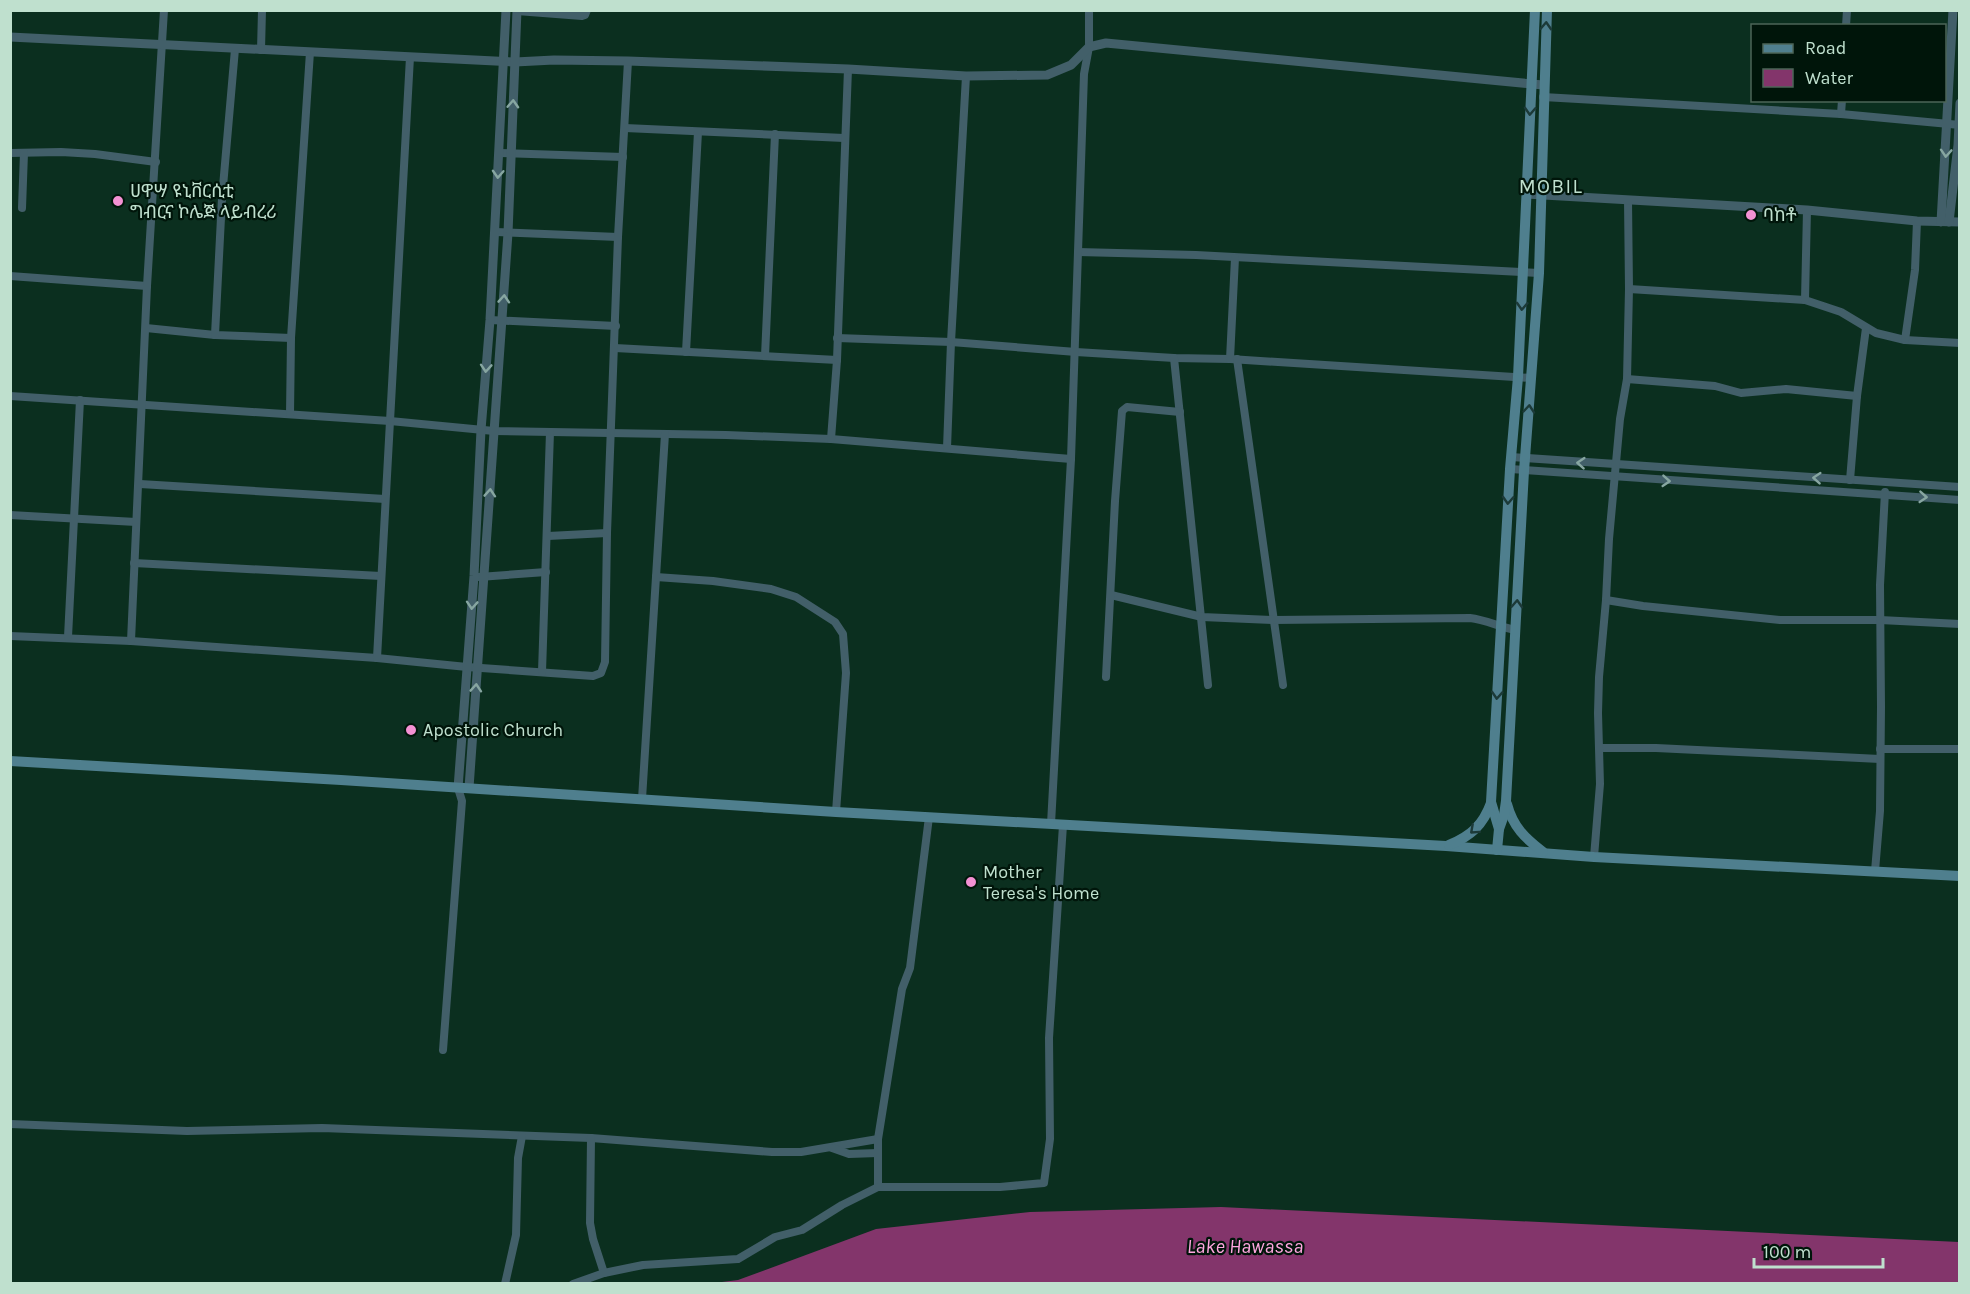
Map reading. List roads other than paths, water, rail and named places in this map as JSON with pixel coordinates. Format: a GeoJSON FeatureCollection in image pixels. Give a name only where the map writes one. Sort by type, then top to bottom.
{"type":"FeatureCollection","features":[{"type":"Feature","properties":{"kind":"main road"},"geometry":{"type":"LineString","coordinates":[[1499,829],[1491,802],[1510,469],[1518,377],[1535,10]]}},
{"type":"Feature","properties":{"kind":"main road"},"geometry":{"type":"LineString","coordinates":[[1497,850],[1499,829],[1506,801],[1524,471],[1539,273],[1547,10]]}},
{"type":"Feature","properties":{"kind":"main road"},"geometry":{"type":"LineString","coordinates":[[10,761],[836,812],[1446,846],[1594,857],[1959,876]]}},
{"type":"Feature","properties":{"kind":"main road"},"geometry":{"type":"LineString","coordinates":[[1493,765],[1508,766]]}},
{"type":"Feature","properties":{"kind":"main road"},"geometry":{"type":"LineString","coordinates":[[1506,801],[1515,826],[1527,840],[1543,852]]}},
{"type":"Feature","properties":{"kind":"main road"},"geometry":{"type":"LineString","coordinates":[[1446,846],[1475,831],[1483,821],[1491,802]]}},
{"type":"Feature","properties":{"kind":"street"},"geometry":{"type":"LineString","coordinates":[[131,641],[136,522],[140,484],[147,285],[164,10]]}},
{"type":"Feature","properties":{"kind":"street"},"geometry":{"type":"LineString","coordinates":[[261,50],[262,10]]}},
{"type":"Feature","properties":{"kind":"street"},"geometry":{"type":"LineString","coordinates":[[463,788],[467,667],[490,320],[506,10]]}},
{"type":"Feature","properties":{"kind":"street"},"geometry":{"type":"LineString","coordinates":[[444,1050],[463,788],[485,577],[508,233],[518,10],[582,16],[587,10]]}},
{"type":"Feature","properties":{"kind":"street"},"geometry":{"type":"LineString","coordinates":[[1052,824],[1076,352],[1084,74],[1089,47],[1089,10]]}},
{"type":"Feature","properties":{"kind":"street"},"geometry":{"type":"LineString","coordinates":[[1950,222],[1948,124],[1953,10]]}},
{"type":"Feature","properties":{"kind":"street"},"geometry":{"type":"LineString","coordinates":[[10,38],[504,62],[628,61],[966,76],[1047,75],[1071,64],[1089,47],[1106,43],[1543,85]]}},
{"type":"Feature","properties":{"kind":"street"},"geometry":{"type":"LineString","coordinates":[[215,335],[222,198],[235,49]]}},
{"type":"Feature","properties":{"kind":"street"},"geometry":{"type":"LineString","coordinates":[[290,414],[291,338],[310,52]]}},
{"type":"Feature","properties":{"kind":"street"},"geometry":{"type":"LineString","coordinates":[[377,658],[410,57]]}},
{"type":"Feature","properties":{"kind":"street"},"geometry":{"type":"LineString","coordinates":[[10,636],[131,641],[594,676],[601,673],[604,669],[618,237],[628,61]]}},
{"type":"Feature","properties":{"kind":"street"},"geometry":{"type":"LineString","coordinates":[[831,439],[837,360],[848,69]]}},
{"type":"Feature","properties":{"kind":"street"},"geometry":{"type":"LineString","coordinates":[[947,448],[966,76]]}},
{"type":"Feature","properties":{"kind":"street"},"geometry":{"type":"LineString","coordinates":[[1543,98],[1841,114],[1959,125]]}},
{"type":"Feature","properties":{"kind":"street"},"geometry":{"type":"LineString","coordinates":[[1841,114],[1842,102]]}},
{"type":"Feature","properties":{"kind":"street"},"geometry":{"type":"LineString","coordinates":[[1950,222],[1959,103]]}},
{"type":"Feature","properties":{"kind":"street"},"geometry":{"type":"LineString","coordinates":[[625,128],[844,138]]}},
{"type":"Feature","properties":{"kind":"street"},"geometry":{"type":"LineString","coordinates":[[686,352],[698,132]]}},
{"type":"Feature","properties":{"kind":"street"},"geometry":{"type":"LineString","coordinates":[[765,356],[775,134]]}},
{"type":"Feature","properties":{"kind":"street"},"geometry":{"type":"LineString","coordinates":[[10,153],[95,154],[156,162]]}},
{"type":"Feature","properties":{"kind":"street"},"geometry":{"type":"LineString","coordinates":[[22,208],[24,153]]}},
{"type":"Feature","properties":{"kind":"street"},"geometry":{"type":"LineString","coordinates":[[499,153],[623,157]]}},
{"type":"Feature","properties":{"kind":"street"},"geometry":{"type":"LineString","coordinates":[[1526,194],[1807,210],[1950,222]]}},
{"type":"Feature","properties":{"kind":"street"},"geometry":{"type":"LineString","coordinates":[[1594,857],[1598,823],[1600,748],[1598,695],[1620,418],[1627,379],[1628,200]]}},
{"type":"Feature","properties":{"kind":"street"},"geometry":{"type":"LineString","coordinates":[[1805,300],[1807,210]]}},
{"type":"Feature","properties":{"kind":"street"},"geometry":{"type":"LineString","coordinates":[[1905,340],[1915,270],[1917,221]]}},
{"type":"Feature","properties":{"kind":"street"},"geometry":{"type":"LineString","coordinates":[[495,232],[618,237]]}},
{"type":"Feature","properties":{"kind":"street"},"geometry":{"type":"LineString","coordinates":[[1078,252],[1539,273]]}},
{"type":"Feature","properties":{"kind":"street"},"geometry":{"type":"LineString","coordinates":[[1235,258],[1233,359],[1283,685]]}},
{"type":"Feature","properties":{"kind":"street"},"geometry":{"type":"LineString","coordinates":[[10,276],[147,285]]}},
{"type":"Feature","properties":{"kind":"street"},"geometry":{"type":"LineString","coordinates":[[1629,289],[1805,300],[1841,312],[1876,333],[1905,340],[1959,343]]}},
{"type":"Feature","properties":{"kind":"street"},"geometry":{"type":"LineString","coordinates":[[490,320],[615,326]]}},
{"type":"Feature","properties":{"kind":"street"},"geometry":{"type":"LineString","coordinates":[[146,328],[215,335],[291,338]]}},
{"type":"Feature","properties":{"kind":"street"},"geometry":{"type":"LineString","coordinates":[[1850,480],[1857,396],[1866,328]]}},
{"type":"Feature","properties":{"kind":"street"},"geometry":{"type":"LineString","coordinates":[[837,338],[951,342],[1076,352],[1233,359],[1531,378]]}},
{"type":"Feature","properties":{"kind":"street"},"geometry":{"type":"LineString","coordinates":[[615,348],[837,360]]}},
{"type":"Feature","properties":{"kind":"street"},"geometry":{"type":"LineString","coordinates":[[1174,358],[1208,684]]}},
{"type":"Feature","properties":{"kind":"street"},"geometry":{"type":"LineString","coordinates":[[1627,379],[1715,386],[1741,393],[1786,389],[1857,396]]}},
{"type":"Feature","properties":{"kind":"street"},"geometry":{"type":"LineString","coordinates":[[10,396],[390,421],[494,431],[831,439],[1071,459]]}},
{"type":"Feature","properties":{"kind":"street"},"geometry":{"type":"LineString","coordinates":[[68,637],[81,400]]}},
{"type":"Feature","properties":{"kind":"street"},"geometry":{"type":"LineString","coordinates":[[1106,677],[1122,411],[1127,407],[1180,412]]}},
{"type":"Feature","properties":{"kind":"street"},"geometry":{"type":"LineString","coordinates":[[542,672],[550,432]]}},
{"type":"Feature","properties":{"kind":"street"},"geometry":{"type":"LineString","coordinates":[[642,799],[665,434]]}},
{"type":"Feature","properties":{"kind":"street"},"geometry":{"type":"LineString","coordinates":[[1511,458],[1959,487]]}},
{"type":"Feature","properties":{"kind":"street"},"geometry":{"type":"LineString","coordinates":[[1510,469],[1959,500]]}},
{"type":"Feature","properties":{"kind":"street"},"geometry":{"type":"LineString","coordinates":[[1875,871],[1879,821],[1881,542],[1886,482]]}},
{"type":"Feature","properties":{"kind":"street"},"geometry":{"type":"LineString","coordinates":[[140,484],[386,499]]}},
{"type":"Feature","properties":{"kind":"street"},"geometry":{"type":"LineString","coordinates":[[10,515],[136,522]]}},
{"type":"Feature","properties":{"kind":"street"},"geometry":{"type":"LineString","coordinates":[[548,536],[607,533]]}},
{"type":"Feature","properties":{"kind":"street"},"geometry":{"type":"LineString","coordinates":[[135,563],[381,576]]}},
{"type":"Feature","properties":{"kind":"street"},"geometry":{"type":"LineString","coordinates":[[474,576],[546,572]]}},
{"type":"Feature","properties":{"kind":"street"},"geometry":{"type":"LineString","coordinates":[[656,577],[713,581],[771,589],[796,597],[835,622],[843,634],[846,673],[836,812]]}},
{"type":"Feature","properties":{"kind":"street"},"geometry":{"type":"LineString","coordinates":[[1111,595],[1202,616],[1273,620],[1470,618],[1488,620],[1502,627],[1516,630]]}},
{"type":"Feature","properties":{"kind":"street"},"geometry":{"type":"LineString","coordinates":[[1606,600],[1780,620],[1880,620],[1959,624]]}},
{"type":"Feature","properties":{"kind":"street"},"geometry":{"type":"LineString","coordinates":[[1600,748],[1656,748],[1880,759]]}},
{"type":"Feature","properties":{"kind":"street"},"geometry":{"type":"LineString","coordinates":[[1880,749],[1959,749]]}},
{"type":"Feature","properties":{"kind":"street"},"geometry":{"type":"LineString","coordinates":[[878,1187],[878,1139],[902,989],[910,968],[929,817]]}},
{"type":"Feature","properties":{"kind":"street"},"geometry":{"type":"LineString","coordinates":[[573,1284],[604,1273],[644,1265],[738,1259],[775,1237],[802,1230],[842,1205],[878,1187],[999,1187],[1044,1183],[1050,1139],[1048,1038],[1063,825]]}},
{"type":"Feature","properties":{"kind":"street"},"geometry":{"type":"LineString","coordinates":[[10,1124],[187,1131],[322,1128],[591,1138],[772,1152],[801,1152],[878,1139]]}},
{"type":"Feature","properties":{"kind":"street"},"geometry":{"type":"LineString","coordinates":[[505,1284],[516,1235],[518,1158],[522,1136]]}},
{"type":"Feature","properties":{"kind":"street"},"geometry":{"type":"LineString","coordinates":[[591,1138],[590,1223],[604,1273]]}},
{"type":"Feature","properties":{"kind":"street"},"geometry":{"type":"LineString","coordinates":[[832,1148],[849,1154],[878,1153]]}},
{"type":"Feature","properties":{"kind":"water","name":"Lake Hawassa"},"geometry":{"type":"Polygon","coordinates":[[[1221,1207],[1959,1242],[1959,1283],[714,1283],[738,1280],[876,1229],[1030,1212],[1221,1207]]]}},
{"type":"Feature","properties":{"kind":"place","name":"ሀዋሣ ዩኒቨርሲቲ ግብርና ኮሌጅ ላይብረሪ"},"geometry":{"type":"Point","coordinates":[118,201]}},
{"type":"Feature","properties":{"kind":"place","name":"ባከቶ"},"geometry":{"type":"Point","coordinates":[1751,215]}},
{"type":"Feature","properties":{"kind":"place","name":"Apostolic Church"},"geometry":{"type":"Point","coordinates":[411,730]}},
{"type":"Feature","properties":{"kind":"place","name":"Mother Teresa's Home"},"geometry":{"type":"Point","coordinates":[971,882]}},
{"type":"Feature","properties":{"kind":"district","name":"MOBIL"},"geometry":{"type":"Point","coordinates":[1551,186]}}]}
